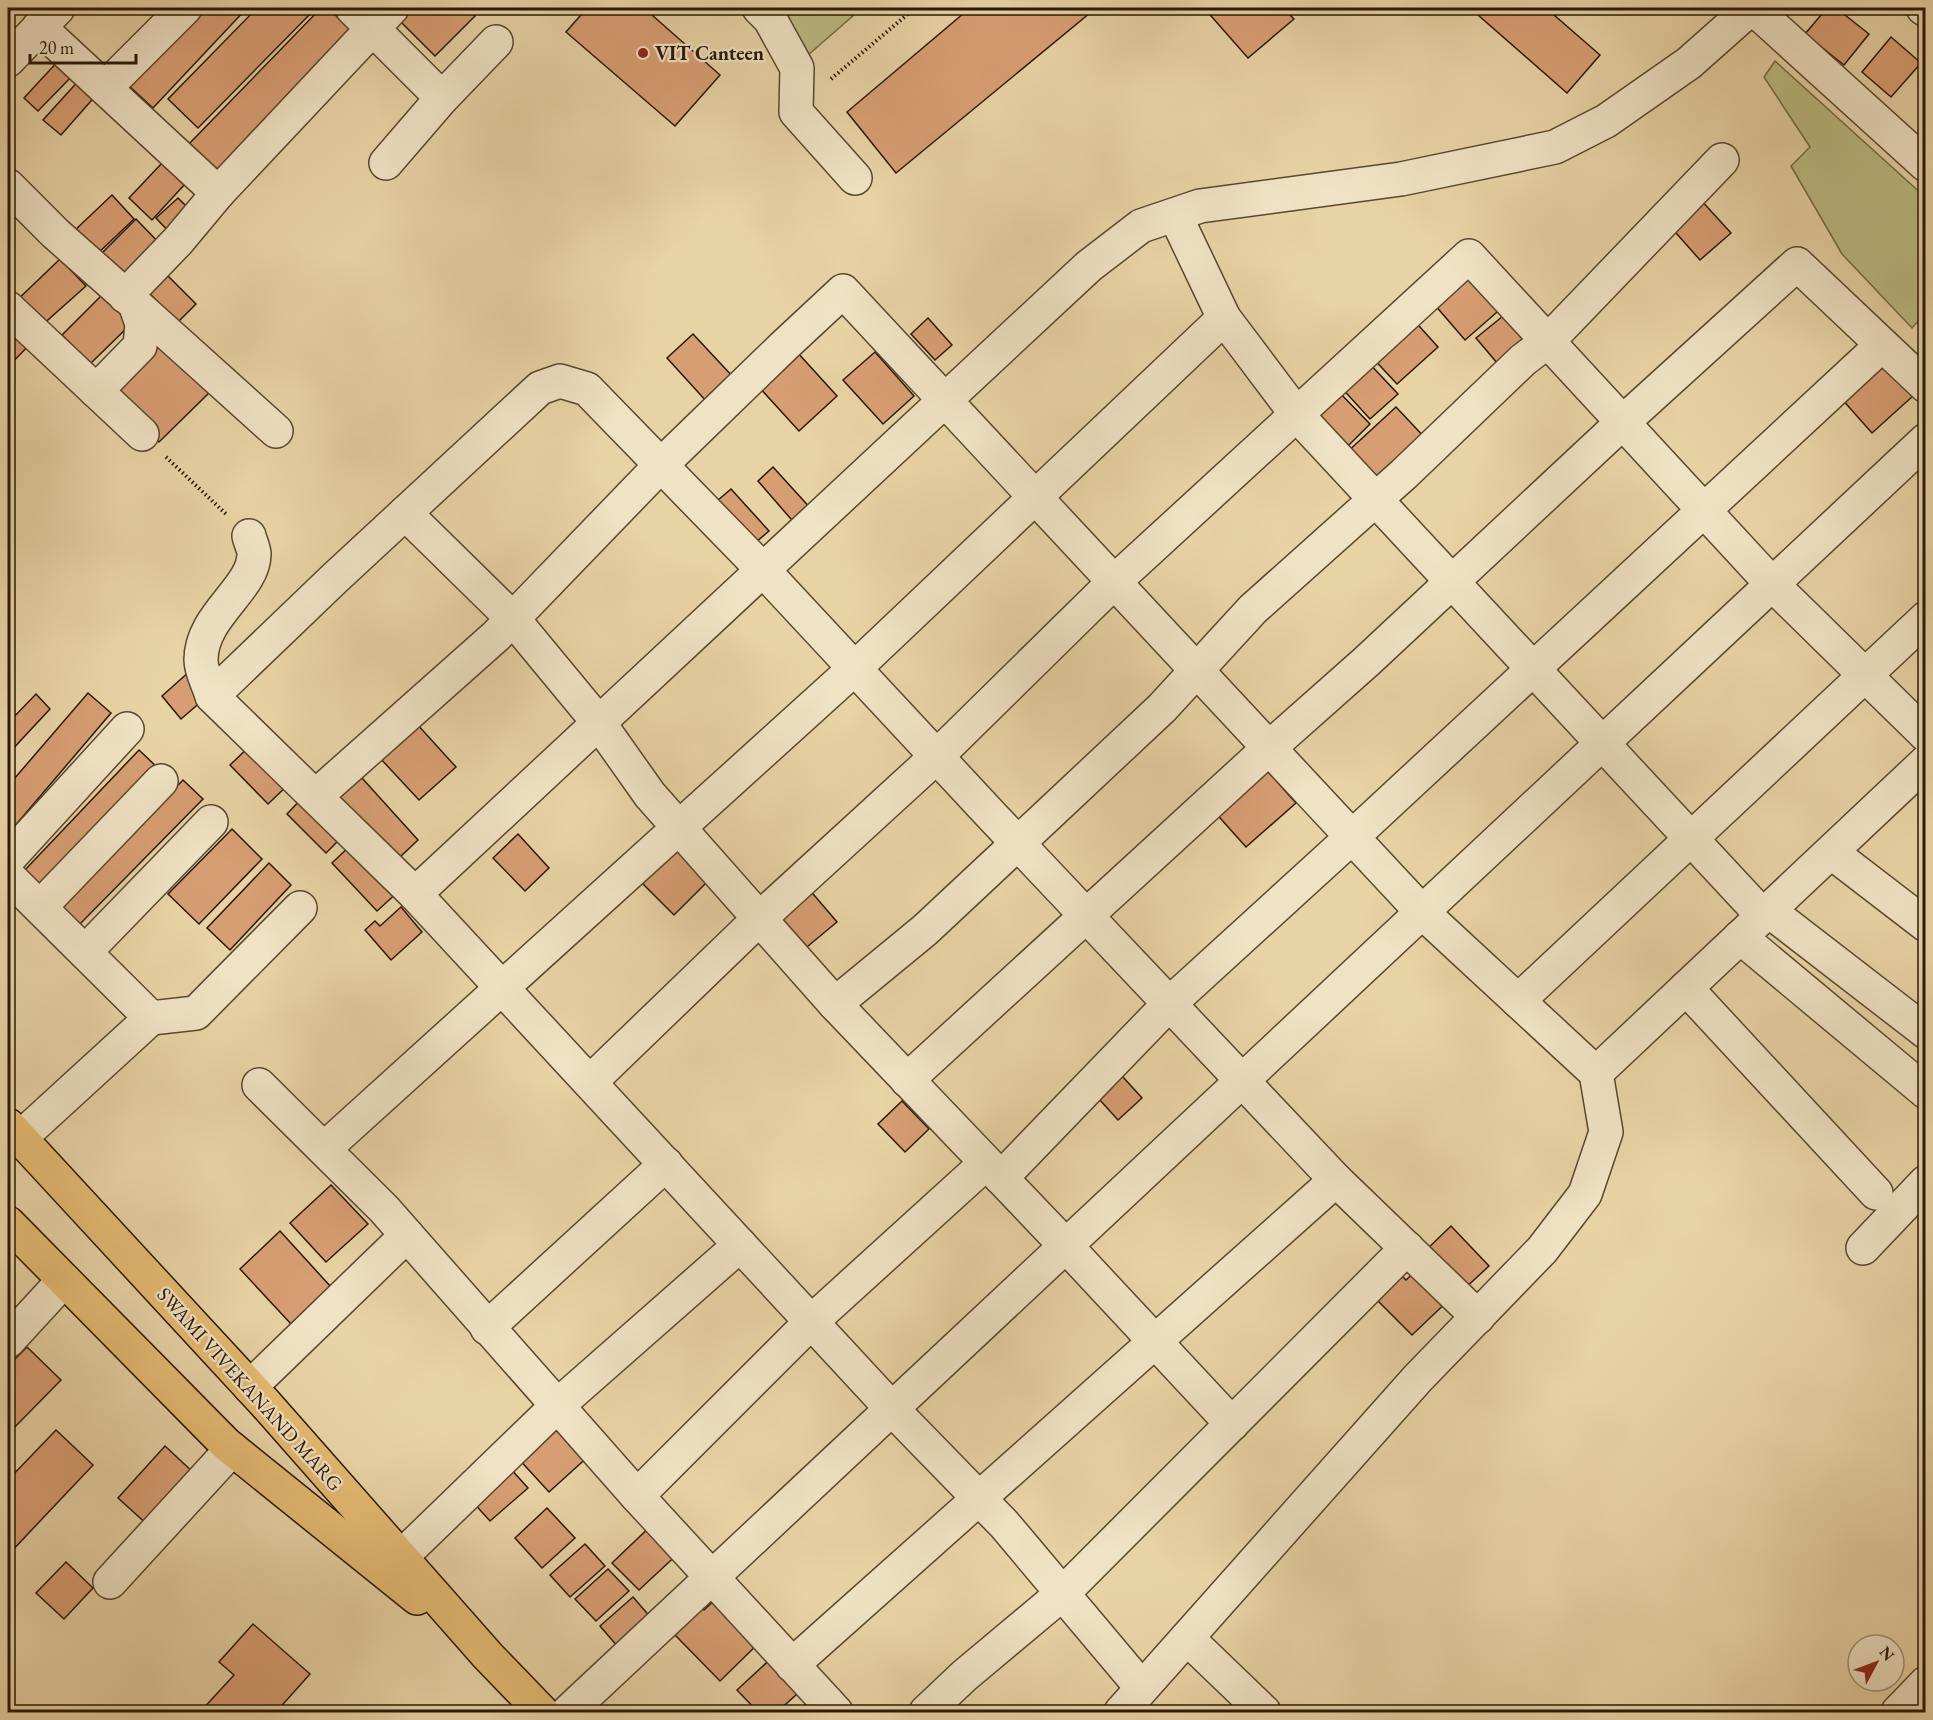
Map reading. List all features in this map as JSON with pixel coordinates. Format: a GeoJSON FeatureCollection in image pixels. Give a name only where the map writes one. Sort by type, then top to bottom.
{"type":"FeatureCollection","features":[{"type":"Feature","properties":{"kind":"main road","name":"SWAMI VIVEKANAND MARG"},"geometry":{"type":"LineString","coordinates":[[14,1132],[250,1387],[488,1656],[542,1713]]}},
{"type":"Feature","properties":{"kind":"main road","name":"SWAMI VIVEKANAND MARG"},"geometry":{"type":"LineString","coordinates":[[8,1223],[232,1449],[488,1656]]}},
{"type":"Feature","properties":{"kind":"street"},"geometry":{"type":"LineString","coordinates":[[105,88],[185,8]]}},
{"type":"Feature","properties":{"kind":"street"},"geometry":{"type":"LineString","coordinates":[[759,8],[770,19],[797,68],[796,112],[855,178]]}},
{"type":"Feature","properties":{"kind":"street"},"geometry":{"type":"LineString","coordinates":[[416,894],[1089,266],[1141,226],[1200,207],[1401,179],[1555,147],[1606,121],[1689,63],[1752,8],[1926,165]]}},
{"type":"Feature","properties":{"kind":"street"},"geometry":{"type":"LineString","coordinates":[[130,300],[218,193],[372,15],[441,98]]}},
{"type":"Feature","properties":{"kind":"street"},"geometry":{"type":"LineString","coordinates":[[8,60],[48,17],[105,88],[218,193]]}},
{"type":"Feature","properties":{"kind":"street"},"geometry":{"type":"LineString","coordinates":[[386,163],[441,98],[495,42]]}},
{"type":"Feature","properties":{"kind":"street"},"geometry":{"type":"LineString","coordinates":[[835,1004],[925,930],[1162,708],[1253,609],[1375,500],[1524,360],[1548,341],[1722,160]]}},
{"type":"Feature","properties":{"kind":"street"},"geometry":{"type":"LineString","coordinates":[[8,186],[55,233],[276,431]]}},
{"type":"Feature","properties":{"kind":"street"},"geometry":{"type":"LineString","coordinates":[[1175,215],[1224,318],[1297,415],[1691,838],[1757,921],[1926,1092]]}},
{"type":"Feature","properties":{"kind":"street"},"geometry":{"type":"LineString","coordinates":[[590,1082],[759,920],[936,757],[1114,582],[1469,256],[1772,584],[1926,735]]}},
{"type":"Feature","properties":{"kind":"street"},"geometry":{"type":"LineString","coordinates":[[907,1080],[1797,264],[1926,386]]}},
{"type":"Feature","properties":{"kind":"street"},"geometry":{"type":"LineString","coordinates":[[316,796],[513,619],[661,465],[843,291],[1422,912],[1596,1073],[1606,1132],[1585,1194],[1542,1250],[1410,1387],[1121,1713]]}},
{"type":"Feature","properties":{"kind":"street"},"geometry":{"type":"LineString","coordinates":[[96,391],[140,346],[142,324],[130,300]]}},
{"type":"Feature","properties":{"kind":"street"},"geometry":{"type":"LineString","coordinates":[[8,308],[142,434]]}},
{"type":"Feature","properties":{"kind":"street"},"geometry":{"type":"LineString","coordinates":[[324,1149],[854,669],[1224,318]]}},
{"type":"Feature","properties":{"kind":"street"},"geometry":{"type":"LineString","coordinates":[[637,1496],[811,1322],[993,1170],[1169,1004],[1882,345]]}},
{"type":"Feature","properties":{"kind":"street"},"geometry":{"type":"LineString","coordinates":[[212,696],[335,578],[540,388],[560,381],[587,389],[763,570],[936,757],[1336,1180],[1478,1317]]}},
{"type":"Feature","properties":{"kind":"street"},"geometry":{"type":"LineString","coordinates":[[568,1713],[1926,440]]}},
{"type":"Feature","properties":{"kind":"street"},"geometry":{"type":"LineString","coordinates":[[405,513],[513,619],[600,723],[650,795],[835,1004],[1232,1424]]}},
{"type":"Feature","properties":{"kind":"street"},"geometry":{"type":"LineString","coordinates":[[249,536],[254,554],[248,574],[210,625],[202,648],[201,663],[212,696],[416,894],[892,1409],[1004,1524],[1142,1689]]}},
{"type":"Feature","properties":{"kind":"street"},"geometry":{"type":"LineString","coordinates":[[1518,1001],[1926,618]]}},
{"type":"Feature","properties":{"kind":"street"},"geometry":{"type":"LineString","coordinates":[[8,859],[127,729]]}},
{"type":"Feature","properties":{"kind":"street"},"geometry":{"type":"LineString","coordinates":[[1596,1073],[1926,762]]}},
{"type":"Feature","properties":{"kind":"street"},"geometry":{"type":"LineString","coordinates":[[40,908],[161,781]]}},
{"type":"Feature","properties":{"kind":"street"},"geometry":{"type":"LineString","coordinates":[[84,952],[211,822]]}},
{"type":"Feature","properties":{"kind":"street"},"geometry":{"type":"LineString","coordinates":[[1831,852],[1926,926]]}},
{"type":"Feature","properties":{"kind":"street"},"geometry":{"type":"LineString","coordinates":[[8,876],[151,1018]]}},
{"type":"Feature","properties":{"kind":"street"},"geometry":{"type":"LineString","coordinates":[[14,1132],[151,1018],[196,1013],[300,908]]}},
{"type":"Feature","properties":{"kind":"street"},"geometry":{"type":"LineString","coordinates":[[1757,921],[1926,1032]]}},
{"type":"Feature","properties":{"kind":"street"},"geometry":{"type":"LineString","coordinates":[[1686,988],[1876,1193]]}},
{"type":"Feature","properties":{"kind":"street"},"geometry":{"type":"LineString","coordinates":[[259,1085],[384,1209],[637,1496],[836,1713]]}},
{"type":"Feature","properties":{"kind":"street"},"geometry":{"type":"LineString","coordinates":[[487,1328],[666,1164]]}},
{"type":"Feature","properties":{"kind":"street"},"geometry":{"type":"LineString","coordinates":[[792,1665],[1336,1180]]}},
{"type":"Feature","properties":{"kind":"street"},"geometry":{"type":"LineString","coordinates":[[1863,1248],[1926,1182]]}},
{"type":"Feature","properties":{"kind":"street"},"geometry":{"type":"LineString","coordinates":[[250,1387],[407,1235]]}},
{"type":"Feature","properties":{"kind":"street"},"geometry":{"type":"LineString","coordinates":[[401,1557],[557,1406],[740,1245]]}},
{"type":"Feature","properties":{"kind":"street"},"geometry":{"type":"LineString","coordinates":[[926,1713],[964,1676],[1062,1594],[1407,1248]]}},
{"type":"Feature","properties":{"kind":"street"},"geometry":{"type":"LineString","coordinates":[[8,1341],[64,1280]]}},
{"type":"Feature","properties":{"kind":"street"},"geometry":{"type":"LineString","coordinates":[[111,1581],[232,1449]]}},
{"type":"Feature","properties":{"kind":"street"},"geometry":{"type":"LineString","coordinates":[[1187,1638],[1264,1713]]}},
{"type":"Feature","properties":{"kind":"street"},"geometry":{"type":"LineString","coordinates":[[1898,1713],[1926,1683]]}},
{"type":"Feature","properties":{"kind":"path"},"geometry":{"type":"LineString","coordinates":[[796,112],[845,66],[915,8]]}},
{"type":"Feature","properties":{"kind":"path"},"geometry":{"type":"LineString","coordinates":[[142,434],[249,536]]}},
{"type":"Feature","properties":{"kind":"shaded area"},"geometry":{"type":"Polygon","coordinates":[[[756,8],[862,8],[808,55],[756,8]]]}},
{"type":"Feature","properties":{"kind":"shaded area"},"geometry":{"type":"Polygon","coordinates":[[[1775,61],[1925,197],[1925,317],[1921,318],[1912,328],[1842,254],[1791,166],[1810,147],[1764,77],[1775,61]]]}},
{"type":"Feature","properties":{"kind":"building"},"geometry":{"type":"Polygon","coordinates":[[[146,8],[168,8],[156,18],[146,8]]]}},
{"type":"Feature","properties":{"kind":"building"},"geometry":{"type":"Polygon","coordinates":[[[196,8],[247,8],[153,108],[126,83],[196,8]]]}},
{"type":"Feature","properties":{"kind":"building"},"geometry":{"type":"Polygon","coordinates":[[[257,8],[316,8],[198,128],[168,99],[257,8]]]}},
{"type":"Feature","properties":{"kind":"building"},"geometry":{"type":"Polygon","coordinates":[[[321,8],[328,8],[354,33],[218,174],[188,145],[321,8]]]}},
{"type":"Feature","properties":{"kind":"building"},"geometry":{"type":"Polygon","coordinates":[[[414,8],[467,8],[475,16],[435,56],[400,21],[414,8]]]}},
{"type":"Feature","properties":{"kind":"building","name":"VIT Canteen"},"geometry":{"type":"Polygon","coordinates":[[[587,8],[644,8],[720,75],[675,126],[566,32],[587,8]]]}},
{"type":"Feature","properties":{"kind":"building"},"geometry":{"type":"Polygon","coordinates":[[[970,8],[1096,8],[896,173],[847,112],[970,8]]]}},
{"type":"Feature","properties":{"kind":"building"},"geometry":{"type":"Polygon","coordinates":[[[1204,8],[1283,8],[1294,19],[1248,58],[1204,8]]]}},
{"type":"Feature","properties":{"kind":"building"},"geometry":{"type":"Polygon","coordinates":[[[1470,8],[1546,8],[1600,55],[1567,93],[1470,8]]]}},
{"type":"Feature","properties":{"kind":"building"},"geometry":{"type":"Polygon","coordinates":[[[1827,8],[1836,8],[1869,34],[1844,65],[1805,34],[1827,8]]]}},
{"type":"Feature","properties":{"kind":"building"},"geometry":{"type":"Polygon","coordinates":[[[1891,37],[1921,63],[1891,97],[1862,72],[1891,37]]]}},
{"type":"Feature","properties":{"kind":"building"},"geometry":{"type":"Polygon","coordinates":[[[60,59],[75,73],[38,111],[24,98],[60,59]]]}},
{"type":"Feature","properties":{"kind":"building"},"geometry":{"type":"Polygon","coordinates":[[[81,78],[98,93],[61,135],[43,120],[81,78]]]}},
{"type":"Feature","properties":{"kind":"building"},"geometry":{"type":"Polygon","coordinates":[[[162,163],[185,184],[152,220],[129,198],[162,163]]]}},
{"type":"Feature","properties":{"kind":"building"},"geometry":{"type":"Polygon","coordinates":[[[112,195],[134,219],[95,256],[73,232],[112,195]]]}},
{"type":"Feature","properties":{"kind":"building"},"geometry":{"type":"Polygon","coordinates":[[[178,198],[193,213],[171,234],[156,218],[178,198]]]}},
{"type":"Feature","properties":{"kind":"building"},"geometry":{"type":"Polygon","coordinates":[[[1699,198],[1731,233],[1700,260],[1669,225],[1699,198]]]}},
{"type":"Feature","properties":{"kind":"building"},"geometry":{"type":"Polygon","coordinates":[[[136,219],[163,247],[124,284],[98,257],[136,219]]]}},
{"type":"Feature","properties":{"kind":"building"},"geometry":{"type":"Polygon","coordinates":[[[60,259],[86,286],[40,327],[11,306],[60,259]]]}},
{"type":"Feature","properties":{"kind":"building"},"geometry":{"type":"Polygon","coordinates":[[[161,269],[196,304],[178,322],[143,287],[161,269]]]}},
{"type":"Feature","properties":{"kind":"building"},"geometry":{"type":"Polygon","coordinates":[[[1473,271],[1504,306],[1465,340],[1434,304],[1473,271]]]}},
{"type":"Feature","properties":{"kind":"building"},"geometry":{"type":"Polygon","coordinates":[[[103,294],[132,323],[90,364],[62,335],[103,294]]]}},
{"type":"Feature","properties":{"kind":"building"},"geometry":{"type":"Polygon","coordinates":[[[1508,312],[1535,344],[1503,370],[1476,338],[1508,312]]]}},
{"type":"Feature","properties":{"kind":"building"},"geometry":{"type":"Polygon","coordinates":[[[1410,316],[1438,347],[1397,384],[1369,354],[1410,316]]]}},
{"type":"Feature","properties":{"kind":"building"},"geometry":{"type":"Polygon","coordinates":[[[8,318],[32,342],[8,367],[8,318]]]}},
{"type":"Feature","properties":{"kind":"building"},"geometry":{"type":"Polygon","coordinates":[[[928,318],[952,345],[935,360],[911,334],[928,318]]]}},
{"type":"Feature","properties":{"kind":"building"},"geometry":{"type":"Polygon","coordinates":[[[693,334],[734,378],[707,402],[667,358],[693,334]]]}},
{"type":"Feature","properties":{"kind":"building"},"geometry":{"type":"Polygon","coordinates":[[[162,343],[210,392],[159,442],[111,393],[162,343]]]}},
{"type":"Feature","properties":{"kind":"building"},"geometry":{"type":"Polygon","coordinates":[[[797,352],[837,396],[799,431],[758,386],[797,352]]]}},
{"type":"Feature","properties":{"kind":"building"},"geometry":{"type":"Polygon","coordinates":[[[875,352],[914,396],[883,424],[843,380],[875,352]]]}},
{"type":"Feature","properties":{"kind":"building"},"geometry":{"type":"Polygon","coordinates":[[[1366,360],[1398,394],[1370,419],[1339,385],[1366,360]]]}},
{"type":"Feature","properties":{"kind":"building"},"geometry":{"type":"Polygon","coordinates":[[[1883,360],[1914,395],[1872,433],[1841,398],[1883,360]]]}},
{"type":"Feature","properties":{"kind":"building"},"geometry":{"type":"Polygon","coordinates":[[[1337,390],[1370,424],[1345,449],[1312,413],[1337,390]]]}},
{"type":"Feature","properties":{"kind":"building"},"geometry":{"type":"Polygon","coordinates":[[[1396,407],[1427,440],[1376,487],[1345,454],[1396,407]]]}},
{"type":"Feature","properties":{"kind":"building"},"geometry":{"type":"Polygon","coordinates":[[[773,467],[813,511],[797,526],[758,481],[773,467]]]}},
{"type":"Feature","properties":{"kind":"building"},"geometry":{"type":"Polygon","coordinates":[[[731,489],[769,531],[755,543],[717,501],[731,489]]]}},
{"type":"Feature","properties":{"kind":"building"},"geometry":{"type":"Polygon","coordinates":[[[190,671],[210,694],[181,719],[162,696],[190,671]]]}},
{"type":"Feature","properties":{"kind":"building"},"geometry":{"type":"Polygon","coordinates":[[[88,693],[111,713],[8,834],[8,786],[88,693]]]}},
{"type":"Feature","properties":{"kind":"building"},"geometry":{"type":"Polygon","coordinates":[[[36,694],[50,709],[8,754],[8,723],[36,694]]]}},
{"type":"Feature","properties":{"kind":"building"},"geometry":{"type":"Polygon","coordinates":[[[416,723],[456,767],[419,800],[379,757],[416,723]]]}},
{"type":"Feature","properties":{"kind":"building"},"geometry":{"type":"Polygon","coordinates":[[[253,743],[290,783],[268,804],[230,765],[253,743]]]}},
{"type":"Feature","properties":{"kind":"building"},"geometry":{"type":"Polygon","coordinates":[[[139,750],[160,770],[43,892],[23,872],[139,750]]]}},
{"type":"Feature","properties":{"kind":"building"},"geometry":{"type":"Polygon","coordinates":[[[1262,765],[1296,803],[1246,847],[1212,809],[1262,765]]]}},
{"type":"Feature","properties":{"kind":"building"},"geometry":{"type":"Polygon","coordinates":[[[362,778],[418,840],[400,857],[331,802],[362,778]]]}},
{"type":"Feature","properties":{"kind":"building"},"geometry":{"type":"Polygon","coordinates":[[[183,780],[203,799],[79,925],[60,906],[183,780]]]}},
{"type":"Feature","properties":{"kind":"building"},"geometry":{"type":"Polygon","coordinates":[[[304,796],[344,835],[326,853],[287,814],[304,796]]]}},
{"type":"Feature","properties":{"kind":"building"},"geometry":{"type":"Polygon","coordinates":[[[232,829],[262,859],[199,924],[168,894],[232,829]]]}},
{"type":"Feature","properties":{"kind":"building"},"geometry":{"type":"Polygon","coordinates":[[[518,834],[549,868],[525,891],[493,858],[518,834]]]}},
{"type":"Feature","properties":{"kind":"building"},"geometry":{"type":"Polygon","coordinates":[[[353,843],[399,891],[377,911],[332,863],[353,843]]]}},
{"type":"Feature","properties":{"kind":"building"},"geometry":{"type":"Polygon","coordinates":[[[677,845],[711,878],[674,915],[640,881],[677,845]]]}},
{"type":"Feature","properties":{"kind":"building"},"geometry":{"type":"Polygon","coordinates":[[[269,863],[291,885],[230,950],[207,928],[269,863]]]}},
{"type":"Feature","properties":{"kind":"building"},"geometry":{"type":"Polygon","coordinates":[[[808,888],[837,922],[802,951],[773,916],[808,888]]]}},
{"type":"Feature","properties":{"kind":"building"},"geometry":{"type":"Polygon","coordinates":[[[401,907],[422,932],[391,960],[365,930],[375,921],[380,926],[401,907]]]}},
{"type":"Feature","properties":{"kind":"building"},"geometry":{"type":"Polygon","coordinates":[[[1113,1066],[1142,1098],[1118,1120],[1089,1088],[1113,1066]]]}},
{"type":"Feature","properties":{"kind":"building"},"geometry":{"type":"Polygon","coordinates":[[[902,1101],[929,1129],[905,1152],[878,1124],[902,1101]]]}},
{"type":"Feature","properties":{"kind":"building"},"geometry":{"type":"Polygon","coordinates":[[[331,1185],[368,1224],[326,1262],[290,1223],[331,1185]]]}},
{"type":"Feature","properties":{"kind":"building"},"geometry":{"type":"Polygon","coordinates":[[[1451,1226],[1489,1266],[1461,1292],[1424,1252],[1451,1226]]]}},
{"type":"Feature","properties":{"kind":"building"},"geometry":{"type":"Polygon","coordinates":[[[280,1231],[331,1287],[291,1324],[240,1269],[280,1231]]]}},
{"type":"Feature","properties":{"kind":"building"},"geometry":{"type":"Polygon","coordinates":[[[1422,1265],[1453,1296],[1412,1335],[1375,1298],[1400,1274],[1406,1280],[1422,1265]]]}},
{"type":"Feature","properties":{"kind":"building"},"geometry":{"type":"Polygon","coordinates":[[[27,1347],[61,1380],[8,1434],[8,1366],[27,1347]]]}},
{"type":"Feature","properties":{"kind":"building"},"geometry":{"type":"Polygon","coordinates":[[[558,1417],[592,1453],[549,1492],[516,1456],[558,1417]]]}},
{"type":"Feature","properties":{"kind":"building"},"geometry":{"type":"Polygon","coordinates":[[[56,1430],[93,1465],[8,1555],[8,1480],[56,1430]]]}},
{"type":"Feature","properties":{"kind":"building"},"geometry":{"type":"Polygon","coordinates":[[[165,1446],[196,1475],[150,1527],[118,1498],[165,1446]]]}},
{"type":"Feature","properties":{"kind":"building"},"geometry":{"type":"Polygon","coordinates":[[[509,1467],[528,1488],[490,1521],[471,1500],[509,1467]]]}},
{"type":"Feature","properties":{"kind":"building"},"geometry":{"type":"Polygon","coordinates":[[[547,1508],[575,1538],[542,1568],[515,1538],[547,1508]]]}},
{"type":"Feature","properties":{"kind":"building"},"geometry":{"type":"Polygon","coordinates":[[[656,1521],[683,1549],[639,1590],[612,1563],[656,1521]]]}},
{"type":"Feature","properties":{"kind":"building"},"geometry":{"type":"Polygon","coordinates":[[[585,1544],[605,1566],[570,1597],[550,1575],[585,1544]]]}},
{"type":"Feature","properties":{"kind":"building"},"geometry":{"type":"Polygon","coordinates":[[[66,1562],[93,1588],[64,1619],[36,1593],[66,1562]]]}},
{"type":"Feature","properties":{"kind":"building"},"geometry":{"type":"Polygon","coordinates":[[[608,1569],[629,1591],[596,1621],[575,1599],[608,1569]]]}},
{"type":"Feature","properties":{"kind":"building"},"geometry":{"type":"Polygon","coordinates":[[[720,1595],[763,1639],[720,1681],[675,1635],[702,1608],[704,1610],[720,1595]]]}},
{"type":"Feature","properties":{"kind":"building"},"geometry":{"type":"Polygon","coordinates":[[[633,1597],[652,1619],[618,1647],[600,1626],[633,1597]]]}},
{"type":"Feature","properties":{"kind":"building"},"geometry":{"type":"Polygon","coordinates":[[[253,1624],[310,1674],[276,1712],[200,1712],[234,1675],[219,1662],[253,1624]]]}},
{"type":"Feature","properties":{"kind":"building"},"geometry":{"type":"Polygon","coordinates":[[[777,1653],[807,1685],[777,1712],[758,1712],[737,1690],[777,1653]]]}},
{"type":"Feature","properties":{"kind":"place","name":"VIT Canteen"},"geometry":{"type":"Point","coordinates":[643,53]}}]}
